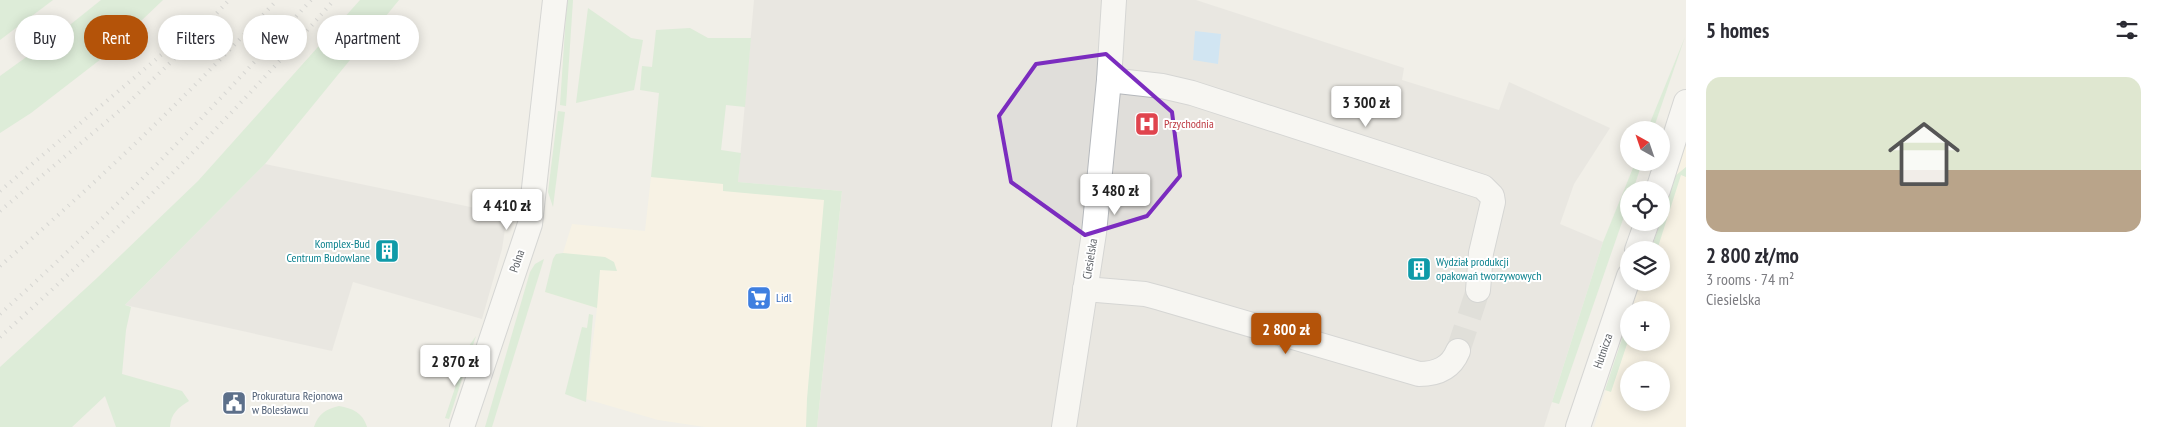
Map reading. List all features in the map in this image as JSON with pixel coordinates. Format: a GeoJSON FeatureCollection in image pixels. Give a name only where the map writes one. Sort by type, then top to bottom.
{"type":"FeatureCollection","features":[{"type":"Feature","properties":{"kind":"street","name":"Polna"},"geometry":{"type":"LineString","coordinates":[[462,427],[530,224],[555,0]]}},
{"type":"Feature","properties":{"kind":"street","name":"Ciesielska"},"geometry":{"type":"LineString","coordinates":[[1064,427],[1094,233],[1109,80],[1114,0]]}},
{"type":"Feature","properties":{"kind":"street"},"geometry":{"type":"LineString","coordinates":[[1109,80],[1162,86],[1192,93],[1483,187],[1492,196],[1493,202],[1481,253],[1478,290]]}},
{"type":"Feature","properties":{"kind":"street"},"geometry":{"type":"LineString","coordinates":[[1661,181],[1686,102]]}},
{"type":"Feature","properties":{"kind":"street"},"geometry":{"type":"LineString","coordinates":[[1085,289],[1145,294],[1419,374],[1440,371],[1452,362],[1458,351]]}},
{"type":"Feature","properties":{"kind":"street","name":"Hutnicza"},"geometry":{"type":"LineString","coordinates":[[1578,427],[1624,291]]}},
{"type":"Feature","properties":{"kind":"highlighted area"},"geometry":{"type":"Polygon","coordinates":[[[1106,54],[1172,112],[1180,176],[1147,216],[1085,235],[1011,182],[999,116],[1036,64],[1106,54]]]}},
{"type":"Feature","properties":{"kind":"shaded area"},"geometry":{"type":"Polygon","coordinates":[[[754,0],[1196,0],[1404,68],[1402,80],[1499,110],[1509,82],[1610,128],[1574,184],[1560,224],[1603,242],[1544,427],[817,427],[842,191],[738,182],[754,0]]]}},
{"type":"Feature","properties":{"kind":"shaded area"},"geometry":{"type":"Polygon","coordinates":[[[1686,143],[1686,427],[1594,427],[1620,346],[1620,351],[1670,351],[1670,301],[1634,301],[1637,291],[1670,291],[1670,241],[1654,241],[1657,231],[1670,231],[1670,192],[1686,143]]]}},
{"type":"Feature","properties":{"kind":"shaded area"},"geometry":{"type":"Polygon","coordinates":[[[265,164],[507,216],[502,249],[482,319],[353,282],[332,351],[125,305],[265,164]]]}},
{"type":"Feature","properties":{"kind":"shaded area"},"geometry":{"type":"Polygon","coordinates":[[[651,177],[842,191],[817,427],[705,427],[658,420],[586,399],[597,308],[545,292],[563,253],[572,224],[645,231],[651,177]]]}},
{"type":"Feature","properties":{"kind":"green space"},"geometry":{"type":"Polygon","coordinates":[[[0,0],[53,0],[33,15],[15,15],[15,29],[0,40],[0,0]]]}},
{"type":"Feature","properties":{"kind":"green space"},"geometry":{"type":"Polygon","coordinates":[[[101,0],[163,0],[147,15],[84,15],[84,60],[100,60],[31,113],[0,133],[0,76],[22,60],[74,60],[74,22],[101,0]]]}},
{"type":"Feature","properties":{"kind":"green space"},"geometry":{"type":"Polygon","coordinates":[[[360,0],[399,0],[387,15],[347,15],[360,0]]]}},
{"type":"Feature","properties":{"kind":"green space"},"geometry":{"type":"Polygon","coordinates":[[[567,0],[573,0],[566,106],[560,105],[567,0]]]}},
{"type":"Feature","properties":{"kind":"green space"},"geometry":{"type":"Polygon","coordinates":[[[588,8],[631,38],[643,40],[634,90],[576,103],[588,8]]]}},
{"type":"Feature","properties":{"kind":"green space"},"geometry":{"type":"Polygon","coordinates":[[[690,28],[708,38],[751,38],[745,107],[726,105],[721,150],[741,153],[738,182],[842,191],[817,427],[806,427],[824,200],[723,191],[723,184],[651,177],[659,93],[640,90],[642,66],[652,67],[656,30],[690,28]]]}},
{"type":"Feature","properties":{"kind":"green space"},"geometry":{"type":"Polygon","coordinates":[[[1685,37],[1656,121],[1651,121],[1685,37]]]}},
{"type":"Feature","properties":{"kind":"green space"},"geometry":{"type":"Polygon","coordinates":[[[317,48],[317,60],[350,60],[265,164],[125,305],[131,307],[126,330],[122,374],[182,391],[189,401],[176,411],[170,427],[116,427],[105,396],[72,427],[0,427],[0,367],[97,278],[198,181],[317,48]]]}},
{"type":"Feature","properties":{"kind":"green space"},"geometry":{"type":"Polygon","coordinates":[[[558,111],[565,112],[553,207],[548,192],[558,111]]]}},
{"type":"Feature","properties":{"kind":"green space"},"geometry":{"type":"Polygon","coordinates":[[[1686,167],[1686,177],[1681,175],[1670,209],[1670,191],[1675,176],[1686,167]]]}},
{"type":"Feature","properties":{"kind":"green space"},"geometry":{"type":"Polygon","coordinates":[[[1632,171],[1639,171],[1636,181],[1628,181],[1632,171]]]}},
{"type":"Feature","properties":{"kind":"green space"},"geometry":{"type":"Polygon","coordinates":[[[1620,200],[1620,228],[1559,404],[1552,402],[1603,242],[1620,200]]]}},
{"type":"Feature","properties":{"kind":"green space"},"geometry":{"type":"Polygon","coordinates":[[[1657,231],[1663,231],[1660,241],[1654,241],[1657,231]]]}},
{"type":"Feature","properties":{"kind":"green space"},"geometry":{"type":"Polygon","coordinates":[[[556,254],[605,257],[614,262],[617,271],[600,270],[597,308],[545,292],[553,259],[556,254]]]}},
{"type":"Feature","properties":{"kind":"green space"},"geometry":{"type":"Polygon","coordinates":[[[544,259],[492,427],[485,427],[530,272],[535,264],[544,259]]]}},
{"type":"Feature","properties":{"kind":"green space"},"geometry":{"type":"Polygon","coordinates":[[[589,314],[593,315],[586,402],[565,394],[582,327],[587,328],[589,314]]]}},
{"type":"Feature","properties":{"kind":"green space"},"geometry":{"type":"Polygon","coordinates":[[[476,336],[449,419],[445,418],[469,346],[476,336]]]}},
{"type":"Feature","properties":{"kind":"green space"},"geometry":{"type":"Polygon","coordinates":[[[1620,345],[1620,351],[1625,351],[1611,392],[1605,390],[1620,345]]]}},
{"type":"Feature","properties":{"kind":"green space"},"geometry":{"type":"Polygon","coordinates":[[[339,406],[348,408],[360,415],[367,427],[314,427],[323,413],[339,406]]]}},
{"type":"Feature","properties":{"kind":"water"},"geometry":{"type":"Polygon","coordinates":[[[1195,31],[1221,34],[1218,64],[1193,60],[1195,31]]]}},
{"type":"Feature","properties":{"kind":"tunnel"},"geometry":{"type":"LineString","coordinates":[[1458,351],[1478,290]]}},
{"type":"Feature","properties":{"kind":"railway"},"geometry":{"type":"LineString","coordinates":[[0,211],[124,107],[173,60],[229,0]]}},
{"type":"Feature","properties":{"kind":"railway"},"geometry":{"type":"LineString","coordinates":[[0,266],[142,137],[277,0]]}},
{"type":"Feature","properties":{"kind":"railway"},"geometry":{"type":"LineString","coordinates":[[0,314],[81,239],[160,161],[311,0]]}},
{"type":"Feature","properties":{"kind":"railway"},"geometry":{"type":"LineString","coordinates":[[0,337],[130,215],[214,131],[334,0]]}},
{"type":"Feature","properties":{"kind":"railway"},"geometry":{"type":"LineString","coordinates":[[0,191],[158,58]]}},
{"type":"Feature","properties":{"kind":"place","name":"Przychodnia"},"geometry":{"type":"Point","coordinates":[1147,124]}},
{"type":"Feature","properties":{"kind":"place","name":"Komplex-Bud Centrum Budowlane"},"geometry":{"type":"Point","coordinates":[387,251]}},
{"type":"Feature","properties":{"kind":"place","name":"Wydział produkcji opakowań tworzywowych"},"geometry":{"type":"Point","coordinates":[1419,269]}},
{"type":"Feature","properties":{"kind":"place","name":"Lidl"},"geometry":{"type":"Point","coordinates":[759,298]}},
{"type":"Feature","properties":{"kind":"place","name":"Prokuratura Rejonowa w Bolesławcu"},"geometry":{"type":"Point","coordinates":[234,403]}}]}
